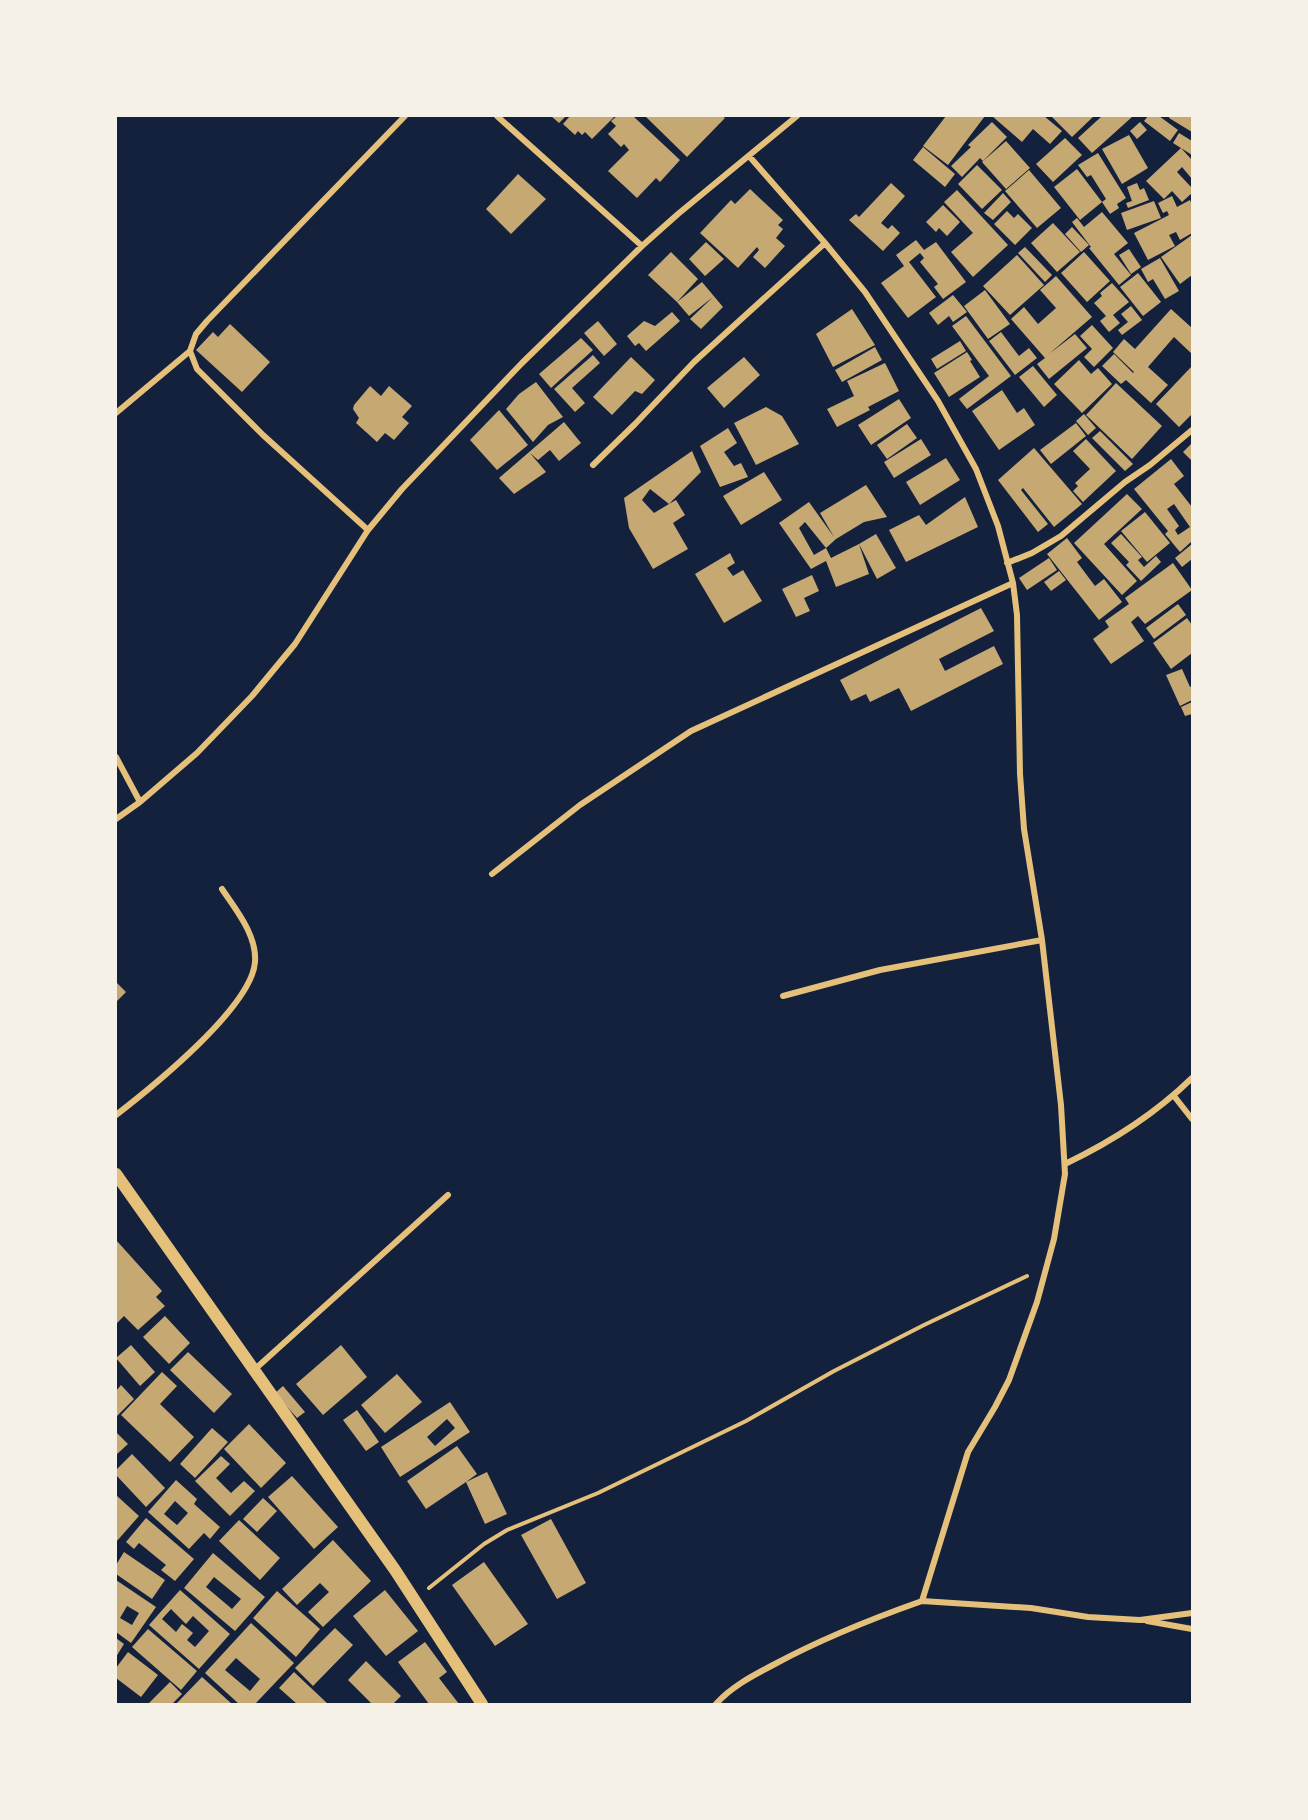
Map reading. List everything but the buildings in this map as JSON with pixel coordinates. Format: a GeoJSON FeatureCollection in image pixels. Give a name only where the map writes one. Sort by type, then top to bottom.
{"type":"FeatureCollection","features":[{"type":"Feature","properties":{"kind":"main road"},"geometry":{"type":"LineString","coordinates":[[116,1174],[415,1600],[482,1704]]}},
{"type":"Feature","properties":{"kind":"street"},"geometry":{"type":"LineString","coordinates":[[116,413],[190,351],[196,334],[207,321],[405,116]]}},
{"type":"Feature","properties":{"kind":"street"},"geometry":{"type":"LineString","coordinates":[[497,116],[642,246]]}},
{"type":"Feature","properties":{"kind":"street"},"geometry":{"type":"LineString","coordinates":[[116,819],[197,753],[272,673],[295,644],[368,530],[402,489],[456,431],[642,246],[797,116]]}},
{"type":"Feature","properties":{"kind":"street"},"geometry":{"type":"LineString","coordinates":[[749,156],[865,292],[938,401],[976,469],[998,526],[1013,584],[1019,640],[1018,718],[1024,829],[1042,940],[1061,1105],[1065,1164],[1061,1202],[1037,1302],[1009,1380],[968,1452],[922,1601]]}},
{"type":"Feature","properties":{"kind":"street"},"geometry":{"type":"LineString","coordinates":[[593,465],[694,362],[825,243]]}},
{"type":"Feature","properties":{"kind":"street"},"geometry":{"type":"LineString","coordinates":[[190,351],[197,369],[263,435],[368,530]]}},
{"type":"Feature","properties":{"kind":"street"},"geometry":{"type":"LineString","coordinates":[[1007,563],[1032,553],[1061,536],[1192,430]]}},
{"type":"Feature","properties":{"kind":"street"},"geometry":{"type":"LineString","coordinates":[[492,874],[580,805],[691,731],[1013,584]]}},
{"type":"Feature","properties":{"kind":"street"},"geometry":{"type":"LineString","coordinates":[[116,758],[140,801]]}},
{"type":"Feature","properties":{"kind":"street"},"geometry":{"type":"LineString","coordinates":[[116,1115],[202,1040],[228,1013],[250,984],[255,962],[252,939],[222,889]]}},
{"type":"Feature","properties":{"kind":"street"},"geometry":{"type":"LineString","coordinates":[[783,996],[880,970],[1042,940]]}},
{"type":"Feature","properties":{"kind":"street"},"geometry":{"type":"LineString","coordinates":[[1065,1164],[1126,1132],[1174,1096],[1192,1078]]}},
{"type":"Feature","properties":{"kind":"street"},"geometry":{"type":"LineString","coordinates":[[1174,1096],[1192,1119]]}},
{"type":"Feature","properties":{"kind":"street"},"geometry":{"type":"LineString","coordinates":[[254,1370],[448,1195]]}},
{"type":"Feature","properties":{"kind":"street"},"geometry":{"type":"LineString","coordinates":[[716,1704],[740,1683],[790,1655],[853,1627],[922,1601],[1031,1608],[1088,1617],[1140,1620],[1192,1629]]}},
{"type":"Feature","properties":{"kind":"street"},"geometry":{"type":"LineString","coordinates":[[1140,1620],[1192,1613]]}},
{"type":"Feature","properties":{"kind":"path"},"geometry":{"type":"LineString","coordinates":[[415,1600],[458,1563],[507,1530],[598,1493],[746,1421],[924,1325],[1046,1266]]}}]}
